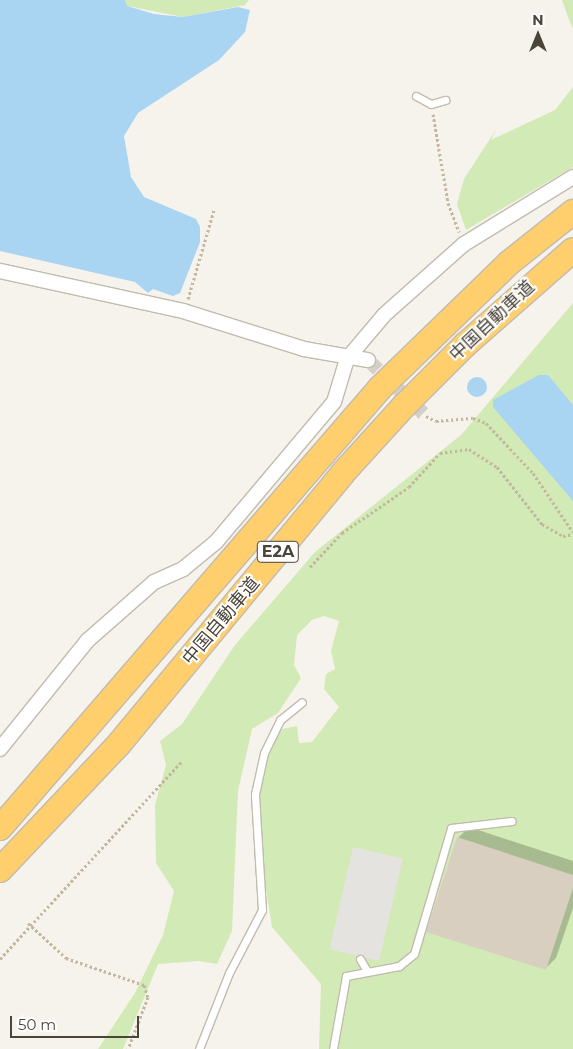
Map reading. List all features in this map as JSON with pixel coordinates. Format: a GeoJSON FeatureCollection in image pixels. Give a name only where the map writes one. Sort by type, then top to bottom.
{"type":"FeatureCollection","features":[{"type":"Feature","properties":{"kind":"highway","name":"中国自動車道"},"geometry":{"type":"LineString","coordinates":[[0,828],[380,388],[502,270],[573,212]]}},
{"type":"Feature","properties":{"kind":"highway","name":"中国自動車道"},"geometry":{"type":"LineString","coordinates":[[0,870],[119,744],[343,473],[404,406],[466,344],[573,250]]}},
{"type":"Feature","properties":{"kind":"street"},"geometry":{"type":"LineString","coordinates":[[0,749],[87,641],[154,582],[183,569],[216,542],[334,402],[347,359],[384,315],[464,244],[573,177]]}},
{"type":"Feature","properties":{"kind":"street"},"geometry":{"type":"LineString","coordinates":[[0,271],[183,311],[347,359],[368,360]]}},
{"type":"Feature","properties":{"kind":"lane"},"geometry":{"type":"LineString","coordinates":[[416,96],[431,104],[445,100]]}},
{"type":"Feature","properties":{"kind":"lane"},"geometry":{"type":"LineString","coordinates":[[198,1049],[229,973],[262,910],[255,794],[264,753],[280,720],[302,702]]}},
{"type":"Feature","properties":{"kind":"lane"},"geometry":{"type":"LineString","coordinates":[[333,1049],[346,976],[398,966],[414,954],[451,828],[512,821]]}},
{"type":"Feature","properties":{"kind":"lane"},"geometry":{"type":"LineString","coordinates":[[360,959],[367,971]]}},
{"type":"Feature","properties":{"kind":"path"},"geometry":{"type":"LineString","coordinates":[[431,104],[448,202],[464,244]]}},
{"type":"Feature","properties":{"kind":"path"},"geometry":{"type":"LineString","coordinates":[[183,311],[200,270],[214,210]]}},
{"type":"Feature","properties":{"kind":"path"},"geometry":{"type":"LineString","coordinates":[[310,567],[342,533],[409,487],[440,454],[460,451],[469,450],[497,467],[542,524],[563,536],[573,533],[533,474],[486,423],[473,418],[436,421],[426,416]]}},
{"type":"Feature","properties":{"kind":"path"},"geometry":{"type":"LineString","coordinates":[[0,959],[32,927],[181,762]]}},
{"type":"Feature","properties":{"kind":"path"},"geometry":{"type":"LineString","coordinates":[[28,923],[66,958],[144,985],[148,996],[128,1049]]}},
{"type":"Feature","properties":{"kind":"green space"},"geometry":{"type":"Polygon","coordinates":[[[125,0],[249,0],[245,5],[183,17],[127,6],[125,0]]]}},
{"type":"Feature","properties":{"kind":"green space"},"geometry":{"type":"Polygon","coordinates":[[[562,0],[573,0],[573,29],[568,17],[562,0]]]}},
{"type":"Feature","properties":{"kind":"green space"},"geometry":{"type":"Polygon","coordinates":[[[573,87],[573,167],[466,230],[457,204],[464,179],[497,128],[491,140],[555,110],[573,87]]]}},
{"type":"Feature","properties":{"kind":"green space"},"geometry":{"type":"Polygon","coordinates":[[[573,303],[573,1049],[319,1049],[321,984],[272,927],[257,833],[257,774],[272,731],[297,726],[299,743],[312,742],[339,707],[324,689],[326,674],[335,669],[331,651],[339,621],[324,616],[312,620],[297,635],[294,665],[301,678],[278,713],[252,729],[238,791],[232,931],[217,964],[199,961],[158,964],[123,1049],[98,1049],[135,993],[163,935],[174,891],[156,863],[155,805],[166,765],[160,741],[182,724],[235,645],[315,552],[461,435],[573,303]]]}},
{"type":"Feature","properties":{"kind":"shaded area"},"geometry":{"type":"Polygon","coordinates":[[[353,847],[403,858],[379,961],[329,949],[353,847]]]}},
{"type":"Feature","properties":{"kind":"water"},"geometry":{"type":"Polygon","coordinates":[[[0,0],[125,0],[127,6],[154,14],[183,17],[238,7],[250,10],[245,32],[219,60],[138,113],[124,136],[131,177],[144,197],[196,219],[200,227],[200,242],[180,293],[173,296],[153,289],[148,293],[135,282],[0,251],[0,0]]]}},
{"type":"Feature","properties":{"kind":"water"},"geometry":{"type":"Polygon","coordinates":[[[539,375],[548,375],[573,405],[573,501],[493,407],[493,400],[539,375]]]}},
{"type":"Feature","properties":{"kind":"water"},"geometry":{"type":"Polygon","coordinates":[[[477,377],[484,380],[487,387],[484,394],[477,397],[470,394],[467,387],[470,380],[477,377]]]}},
{"type":"Feature","properties":{"kind":"building"},"geometry":{"type":"Polygon","coordinates":[[[457,837],[573,875],[573,888],[546,970],[426,932],[457,837]]]}},
{"type":"Feature","properties":{"kind":"tunnel"},"geometry":{"type":"LineString","coordinates":[[368,360],[426,416]]}}]}
